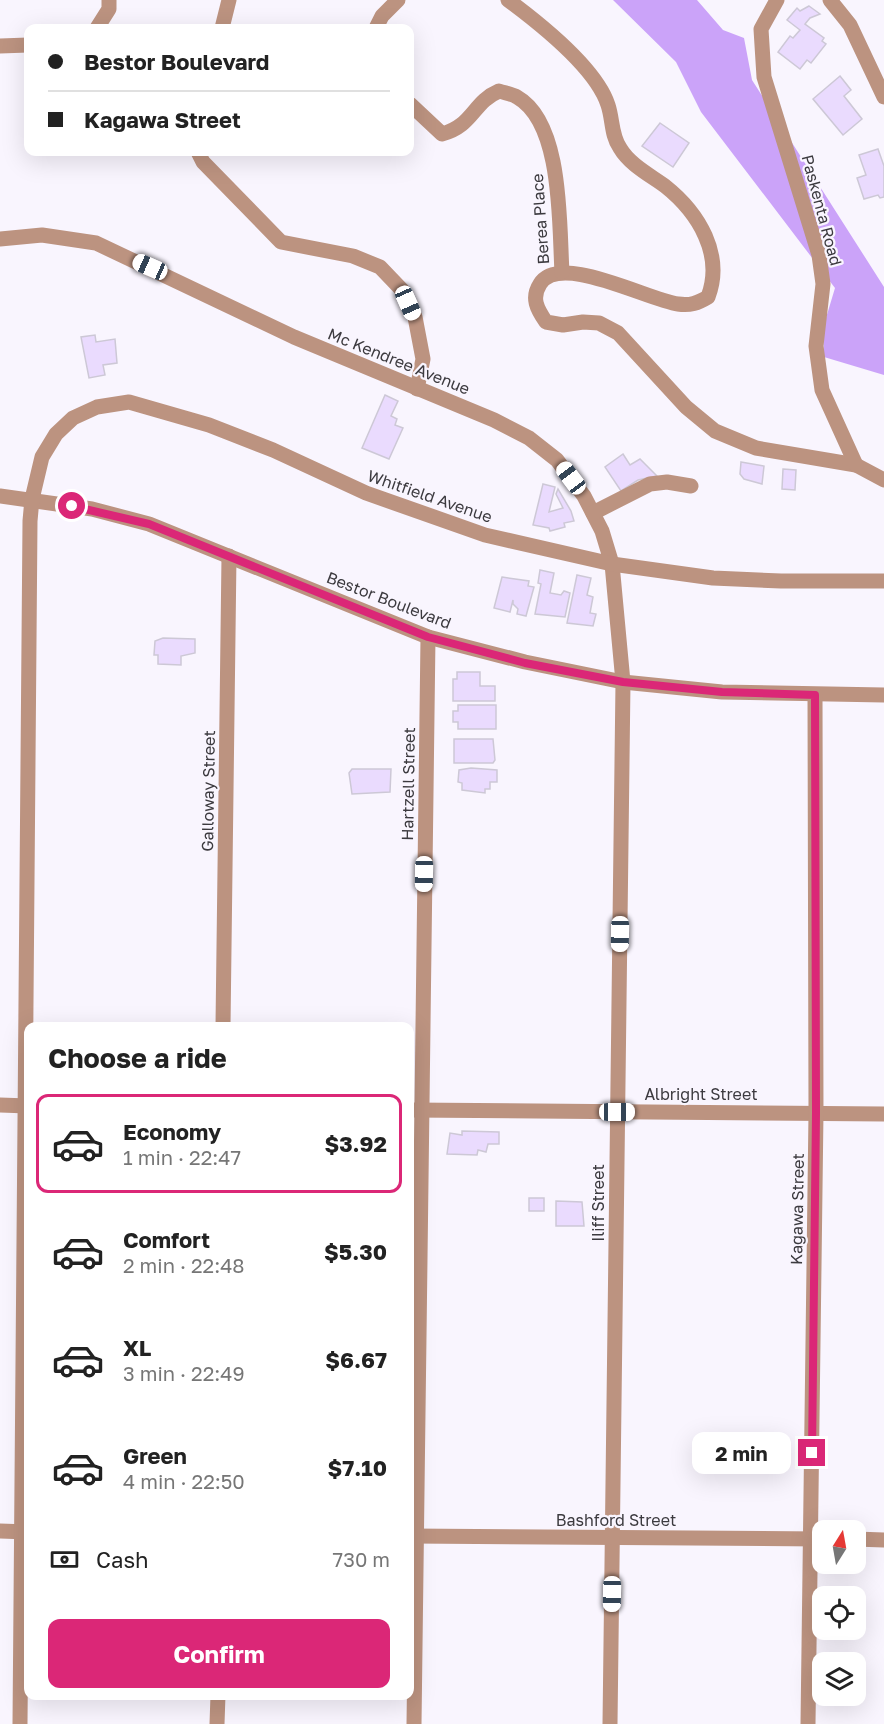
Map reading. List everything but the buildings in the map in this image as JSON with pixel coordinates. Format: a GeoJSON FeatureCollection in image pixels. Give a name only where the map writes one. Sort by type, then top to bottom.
{"type":"FeatureCollection","features":[{"type":"Feature","properties":{"kind":"street"},"geometry":{"type":"LineString","coordinates":[[100,24],[109,9],[109,0]]}},
{"type":"Feature","properties":{"kind":"street"},"geometry":{"type":"LineString","coordinates":[[223,24],[229,0]]}},
{"type":"Feature","properties":{"kind":"street"},"geometry":{"type":"LineString","coordinates":[[378,24],[382,16],[398,0]]}},
{"type":"Feature","properties":{"kind":"street"},"geometry":{"type":"LineString","coordinates":[[508,0],[562,45],[595,79],[608,104],[612,129],[620,149],[688,209],[704,231],[712,254],[714,281],[708,297],[695,304],[676,304],[597,279],[562,272],[550,274],[541,282],[535,293],[536,308],[546,322],[563,325],[583,322],[599,323],[618,333],[686,407],[715,430],[756,448],[856,465],[884,480]]}},
{"type":"Feature","properties":{"kind":"street","name":"Paskenta Road"},"geometry":{"type":"LineString","coordinates":[[777,0],[761,29],[764,77],[819,255],[823,284],[816,346],[822,390],[856,465]]}},
{"type":"Feature","properties":{"kind":"street"},"geometry":{"type":"LineString","coordinates":[[830,0],[850,25],[884,97]]}},
{"type":"Feature","properties":{"kind":"street"},"geometry":{"type":"LineString","coordinates":[[0,46],[24,45]]}},
{"type":"Feature","properties":{"kind":"street","name":"Berea Place"},"geometry":{"type":"LineString","coordinates":[[414,108],[442,134],[459,130],[485,97],[500,91],[518,97],[533,111],[551,150],[557,171],[562,272]]}},
{"type":"Feature","properties":{"kind":"street"},"geometry":{"type":"LineString","coordinates":[[200,156],[203,162],[281,242],[302,248],[353,256],[380,267],[402,290],[414,317],[423,359],[417,388]]}},
{"type":"Feature","properties":{"kind":"street","name":"Mc Kendree Avenue"},"geometry":{"type":"LineString","coordinates":[[0,239],[42,235],[96,243],[294,337],[494,420],[529,438],[557,460],[584,496],[602,531],[612,564],[623,682]]}},
{"type":"Feature","properties":{"kind":"street","name":"Whitfield Avenue"},"geometry":{"type":"LineString","coordinates":[[28,1022],[32,499],[42,457],[56,434],[73,418],[97,407],[129,402],[209,425],[273,450],[366,493],[484,535],[612,564],[713,578],[884,581]]}},
{"type":"Feature","properties":{"kind":"street"},"geometry":{"type":"LineString","coordinates":[[593,513],[650,484],[667,482],[691,486]]}},
{"type":"Feature","properties":{"kind":"street","name":"Bestor Boulevard"},"geometry":{"type":"LineString","coordinates":[[0,496],[92,509],[149,524],[428,637],[525,663],[623,682],[722,692],[884,695]]}},
{"type":"Feature","properties":{"kind":"street","name":"Galloway Street"},"geometry":{"type":"LineString","coordinates":[[223,1022],[229,556]]}},
{"type":"Feature","properties":{"kind":"street","name":"Hartzell Street"},"geometry":{"type":"LineString","coordinates":[[414,1323],[415,1110],[428,637]]}},
{"type":"Feature","properties":{"kind":"street","name":"Iliff Street"},"geometry":{"type":"LineString","coordinates":[[610,1724],[623,682]]}},
{"type":"Feature","properties":{"kind":"street","name":"Kagawa Street"},"geometry":{"type":"LineString","coordinates":[[815,695],[816,1520]]}},
{"type":"Feature","properties":{"kind":"street"},"geometry":{"type":"LineString","coordinates":[[0,1106],[24,1106]]}},
{"type":"Feature","properties":{"kind":"street","name":"Albright Street"},"geometry":{"type":"LineString","coordinates":[[415,1110],[884,1114]]}},
{"type":"Feature","properties":{"kind":"street"},"geometry":{"type":"LineString","coordinates":[[0,1531],[24,1532]]}},
{"type":"Feature","properties":{"kind":"street","name":"Bashford Street"},"geometry":{"type":"LineString","coordinates":[[414,1536],[812,1539]]}},
{"type":"Feature","properties":{"kind":"street"},"geometry":{"type":"LineString","coordinates":[[866,1539],[884,1540]]}},
{"type":"Feature","properties":{"kind":"street","name":"Whitfield Avenue"},"geometry":{"type":"LineString","coordinates":[[20,1724],[24,1570]]}},
{"type":"Feature","properties":{"kind":"street","name":"Kagawa Street"},"geometry":{"type":"LineString","coordinates":[[808,1724],[814,1574]]}},
{"type":"Feature","properties":{"kind":"street"},"geometry":{"type":"LineString","coordinates":[[218,1700],[218,1724]]}},
{"type":"Feature","properties":{"kind":"street","name":"Hartzell Street"},"geometry":{"type":"LineString","coordinates":[[414,1700],[414,1724]]}},
{"type":"Feature","properties":{"kind":"shaded area"},"geometry":{"type":"Polygon","coordinates":[[[613,0],[697,0],[723,30],[744,38],[752,80],[884,287],[884,375],[824,357],[823,328],[835,288],[701,112],[676,62],[613,0]]]}},
{"type":"Feature","properties":{"kind":"route"},"geometry":{"type":"LineString","coordinates":[[72,506],[149,524],[200,542],[428,637],[525,663],[623,682],[722,692],[815,695],[816,1113],[812,1453]]}}]}
